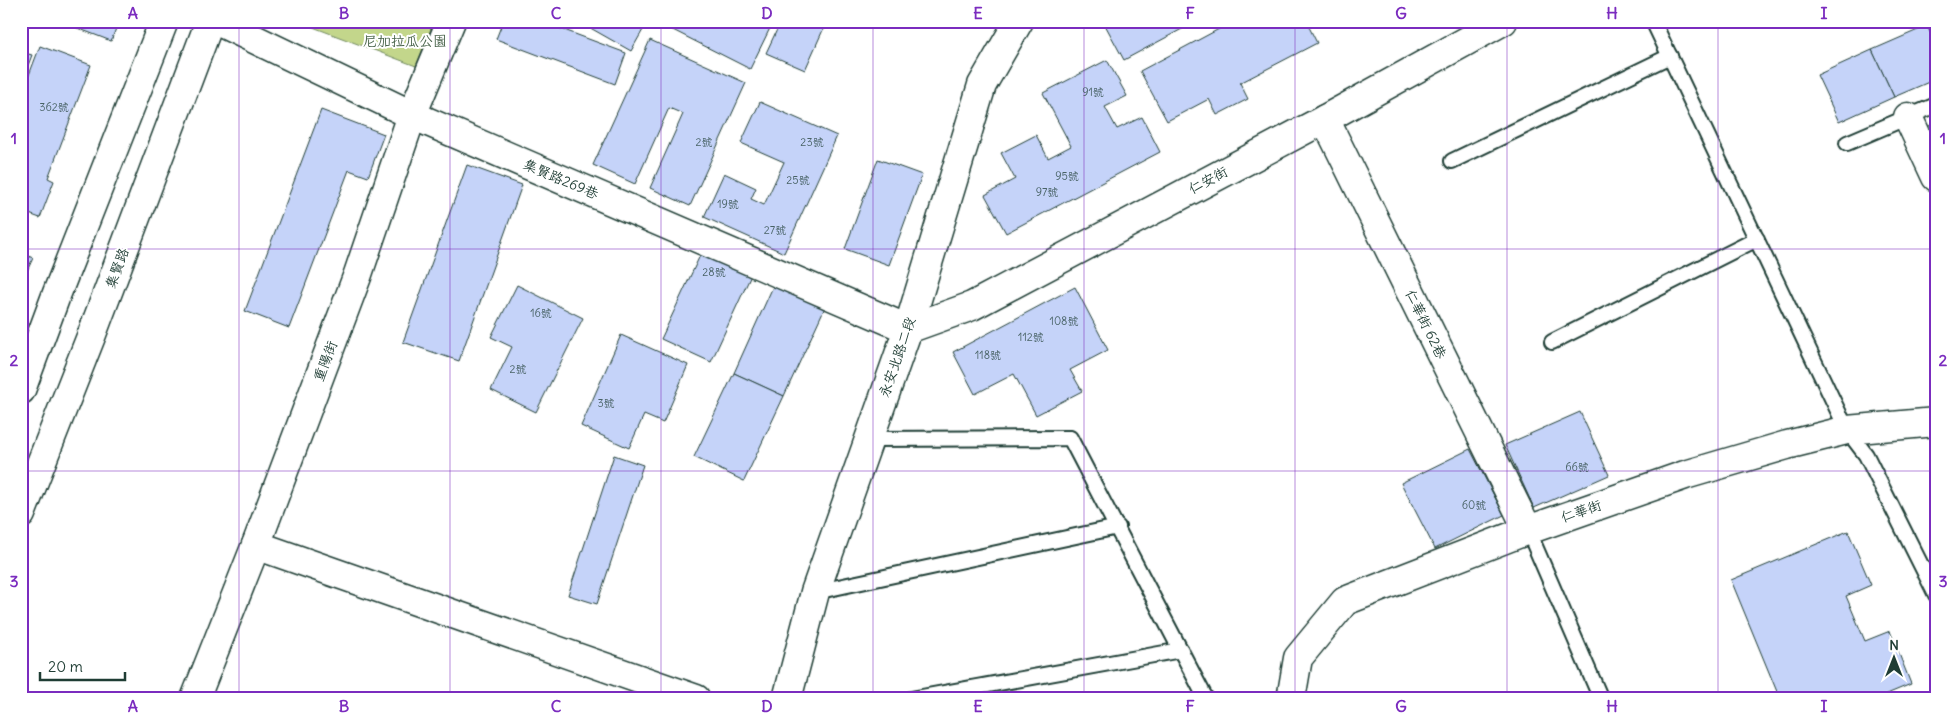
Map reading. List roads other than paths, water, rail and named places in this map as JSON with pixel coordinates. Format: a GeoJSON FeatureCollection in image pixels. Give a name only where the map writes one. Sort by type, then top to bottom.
{"type":"FeatureCollection","features":[{"type":"Feature","properties":{"kind":"street"},"geometry":{"type":"LineString","coordinates":[[21,390],[164,21]]}},
{"type":"Feature","properties":{"kind":"street","name":"集賢路"},"geometry":{"type":"LineString","coordinates":[[21,514],[92,334],[210,21]]}},
{"type":"Feature","properties":{"kind":"street","name":"集賢路269巷"},"geometry":{"type":"LineString","coordinates":[[217,21],[412,115],[908,329]]}},
{"type":"Feature","properties":{"kind":"street","name":"重陽街"},"geometry":{"type":"LineString","coordinates":[[196,699],[358,274],[412,115],[451,21]]}},
{"type":"Feature","properties":{"kind":"street","name":"仁安街"},"geometry":{"type":"LineString","coordinates":[[908,329],[972,306],[1503,21]]}},
{"type":"Feature","properties":{"kind":"street","name":"永安北路二段"},"geometry":{"type":"LineString","coordinates":[[787,699],[815,592],[908,329],[982,85],[1015,22]]}},
{"type":"Feature","properties":{"kind":"street"},"geometry":{"type":"LineString","coordinates":[[1908,117],[1936,177]]}},
{"type":"Feature","properties":{"kind":"street","name":"仁華街 62巷"},"geometry":{"type":"LineString","coordinates":[[1324,118],[1528,530]]}},
{"type":"Feature","properties":{"kind":"street","name":"仁華街"},"geometry":{"type":"LineString","coordinates":[[1291,699],[1298,658],[1345,601],[1528,530],[1685,475],[1787,445],[1847,430],[1936,422]]}},
{"type":"Feature","properties":{"kind":"street"},"geometry":{"type":"LineString","coordinates":[[256,545],[696,699]]}},
{"type":"Feature","properties":{"kind":"lane"},"geometry":{"type":"LineString","coordinates":[[1652,21],[1847,430],[1866,455],[1936,595]]}},
{"type":"Feature","properties":{"kind":"lane"},"geometry":{"type":"LineString","coordinates":[[1452,161],[1670,56]]}},
{"type":"Feature","properties":{"kind":"lane"},"geometry":{"type":"LineString","coordinates":[[1848,143],[1936,105]]}},
{"type":"Feature","properties":{"kind":"lane"},"geometry":{"type":"LineString","coordinates":[[1552,342],[1757,239]]}},
{"type":"Feature","properties":{"kind":"lane"},"geometry":{"type":"LineString","coordinates":[[868,439],[1070,438],[1206,699]]}},
{"type":"Feature","properties":{"kind":"lane"},"geometry":{"type":"LineString","coordinates":[[815,592],[1118,527]]}},
{"type":"Feature","properties":{"kind":"lane"},"geometry":{"type":"LineString","coordinates":[[1528,530],[1601,699]]}},
{"type":"Feature","properties":{"kind":"lane"},"geometry":{"type":"LineString","coordinates":[[911,699],[1181,650]]}},
{"type":"Feature","properties":{"kind":"park label","name":"尼加拉瓜公園"},"geometry":{"type":"Point","coordinates":[405,41]}}]}
